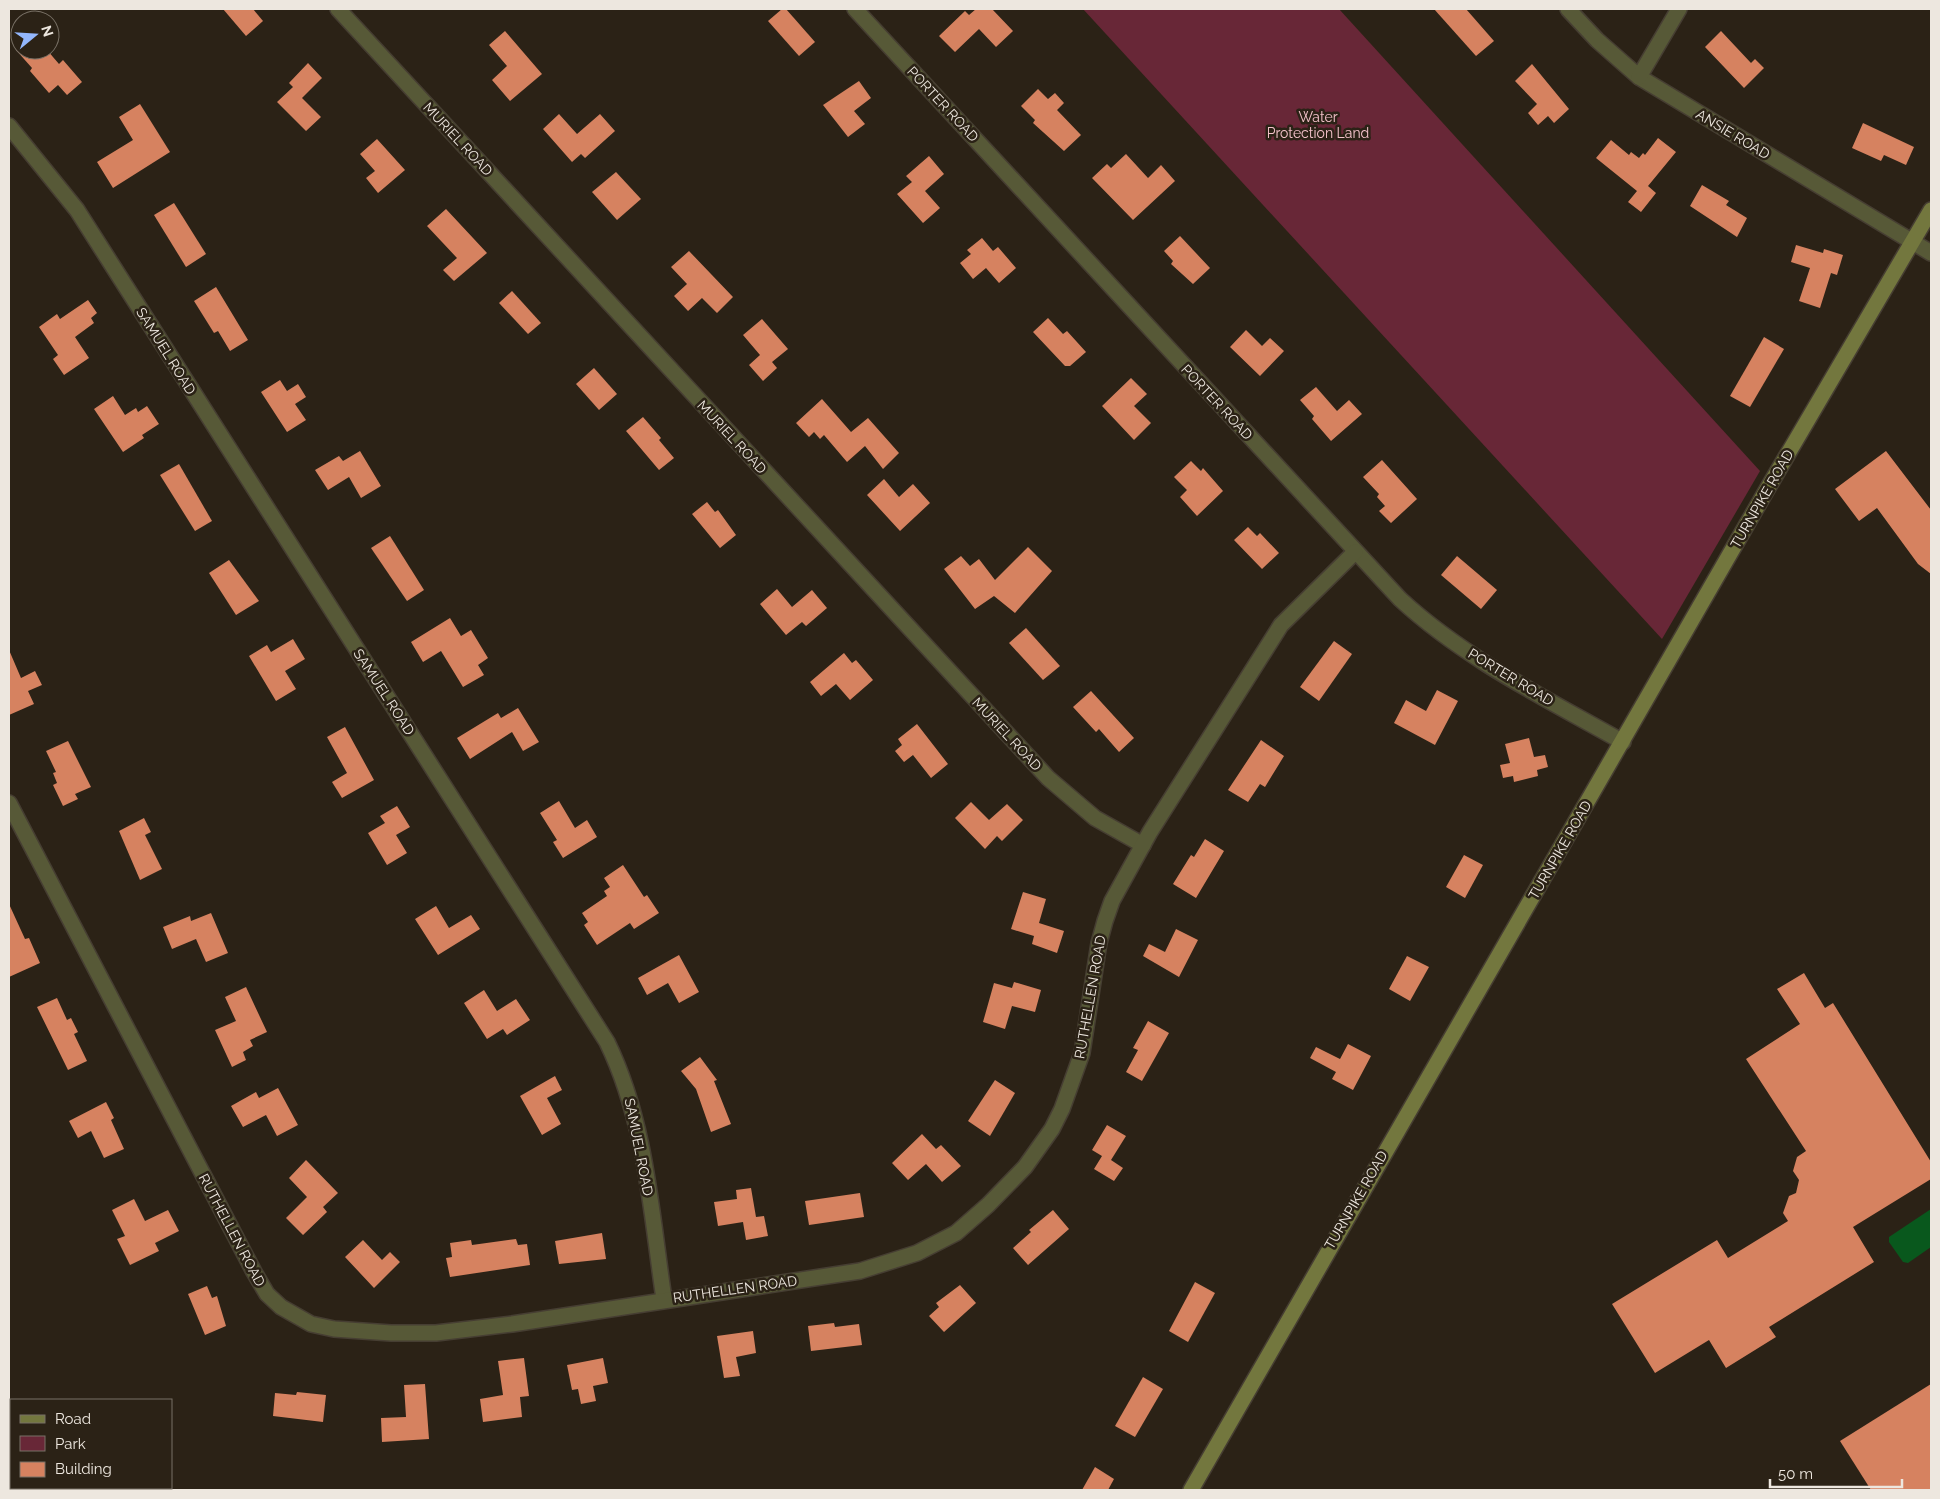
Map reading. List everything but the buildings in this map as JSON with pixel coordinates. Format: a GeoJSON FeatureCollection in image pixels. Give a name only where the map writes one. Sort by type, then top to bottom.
{"type":"FeatureCollection","features":[{"type":"Feature","properties":{"kind":"main road","name":"TURNPIKE ROAD"},"geometry":{"type":"LineString","coordinates":[[1190,1490],[1769,486],[1931,210]]}},
{"type":"Feature","properties":{"kind":"street","name":"MURIEL ROAD"},"geometry":{"type":"LineString","coordinates":[[338,9],[1048,778],[1095,818],[1143,845]]}},
{"type":"Feature","properties":{"kind":"street","name":"PORTER ROAD"},"geometry":{"type":"LineString","coordinates":[[855,9],[1355,552],[1428,625],[1502,673],[1623,742]]}},
{"type":"Feature","properties":{"kind":"street","name":"ANSIE ROAD"},"geometry":{"type":"LineString","coordinates":[[1568,9],[1597,40],[1639,77],[1931,253]]}},
{"type":"Feature","properties":{"kind":"street"},"geometry":{"type":"LineString","coordinates":[[1639,77],[1679,9]]}},
{"type":"Feature","properties":{"kind":"street","name":"SAMUEL ROAD"},"geometry":{"type":"LineString","coordinates":[[9,126],[77,210],[606,1042],[623,1078],[636,1122],[664,1299]]}},
{"type":"Feature","properties":{"kind":"street","name":"RUTHELLEN ROAD"},"geometry":{"type":"LineString","coordinates":[[9,803],[254,1272],[267,1294],[281,1307],[301,1320],[322,1327],[410,1334],[512,1324],[664,1299],[860,1271],[934,1246],[956,1233],[988,1205],[1025,1167],[1052,1130],[1062,1109],[1082,1053],[1099,943],[1112,901],[1143,845],[1281,625],[1294,610],[1355,552]]}},
{"type":"Feature","properties":{"kind":"green space","name":"Water Protection Land"},"geometry":{"type":"Polygon","coordinates":[[[1083,9],[1339,9],[1760,471],[1662,639],[1083,9]]]}},
{"type":"Feature","properties":{"kind":"shaded area"},"geometry":{"type":"Polygon","coordinates":[[[1931,1209],[1931,1247],[1908,1263],[1903,1262],[1889,1242],[1889,1237],[1931,1209]]]}}]}
